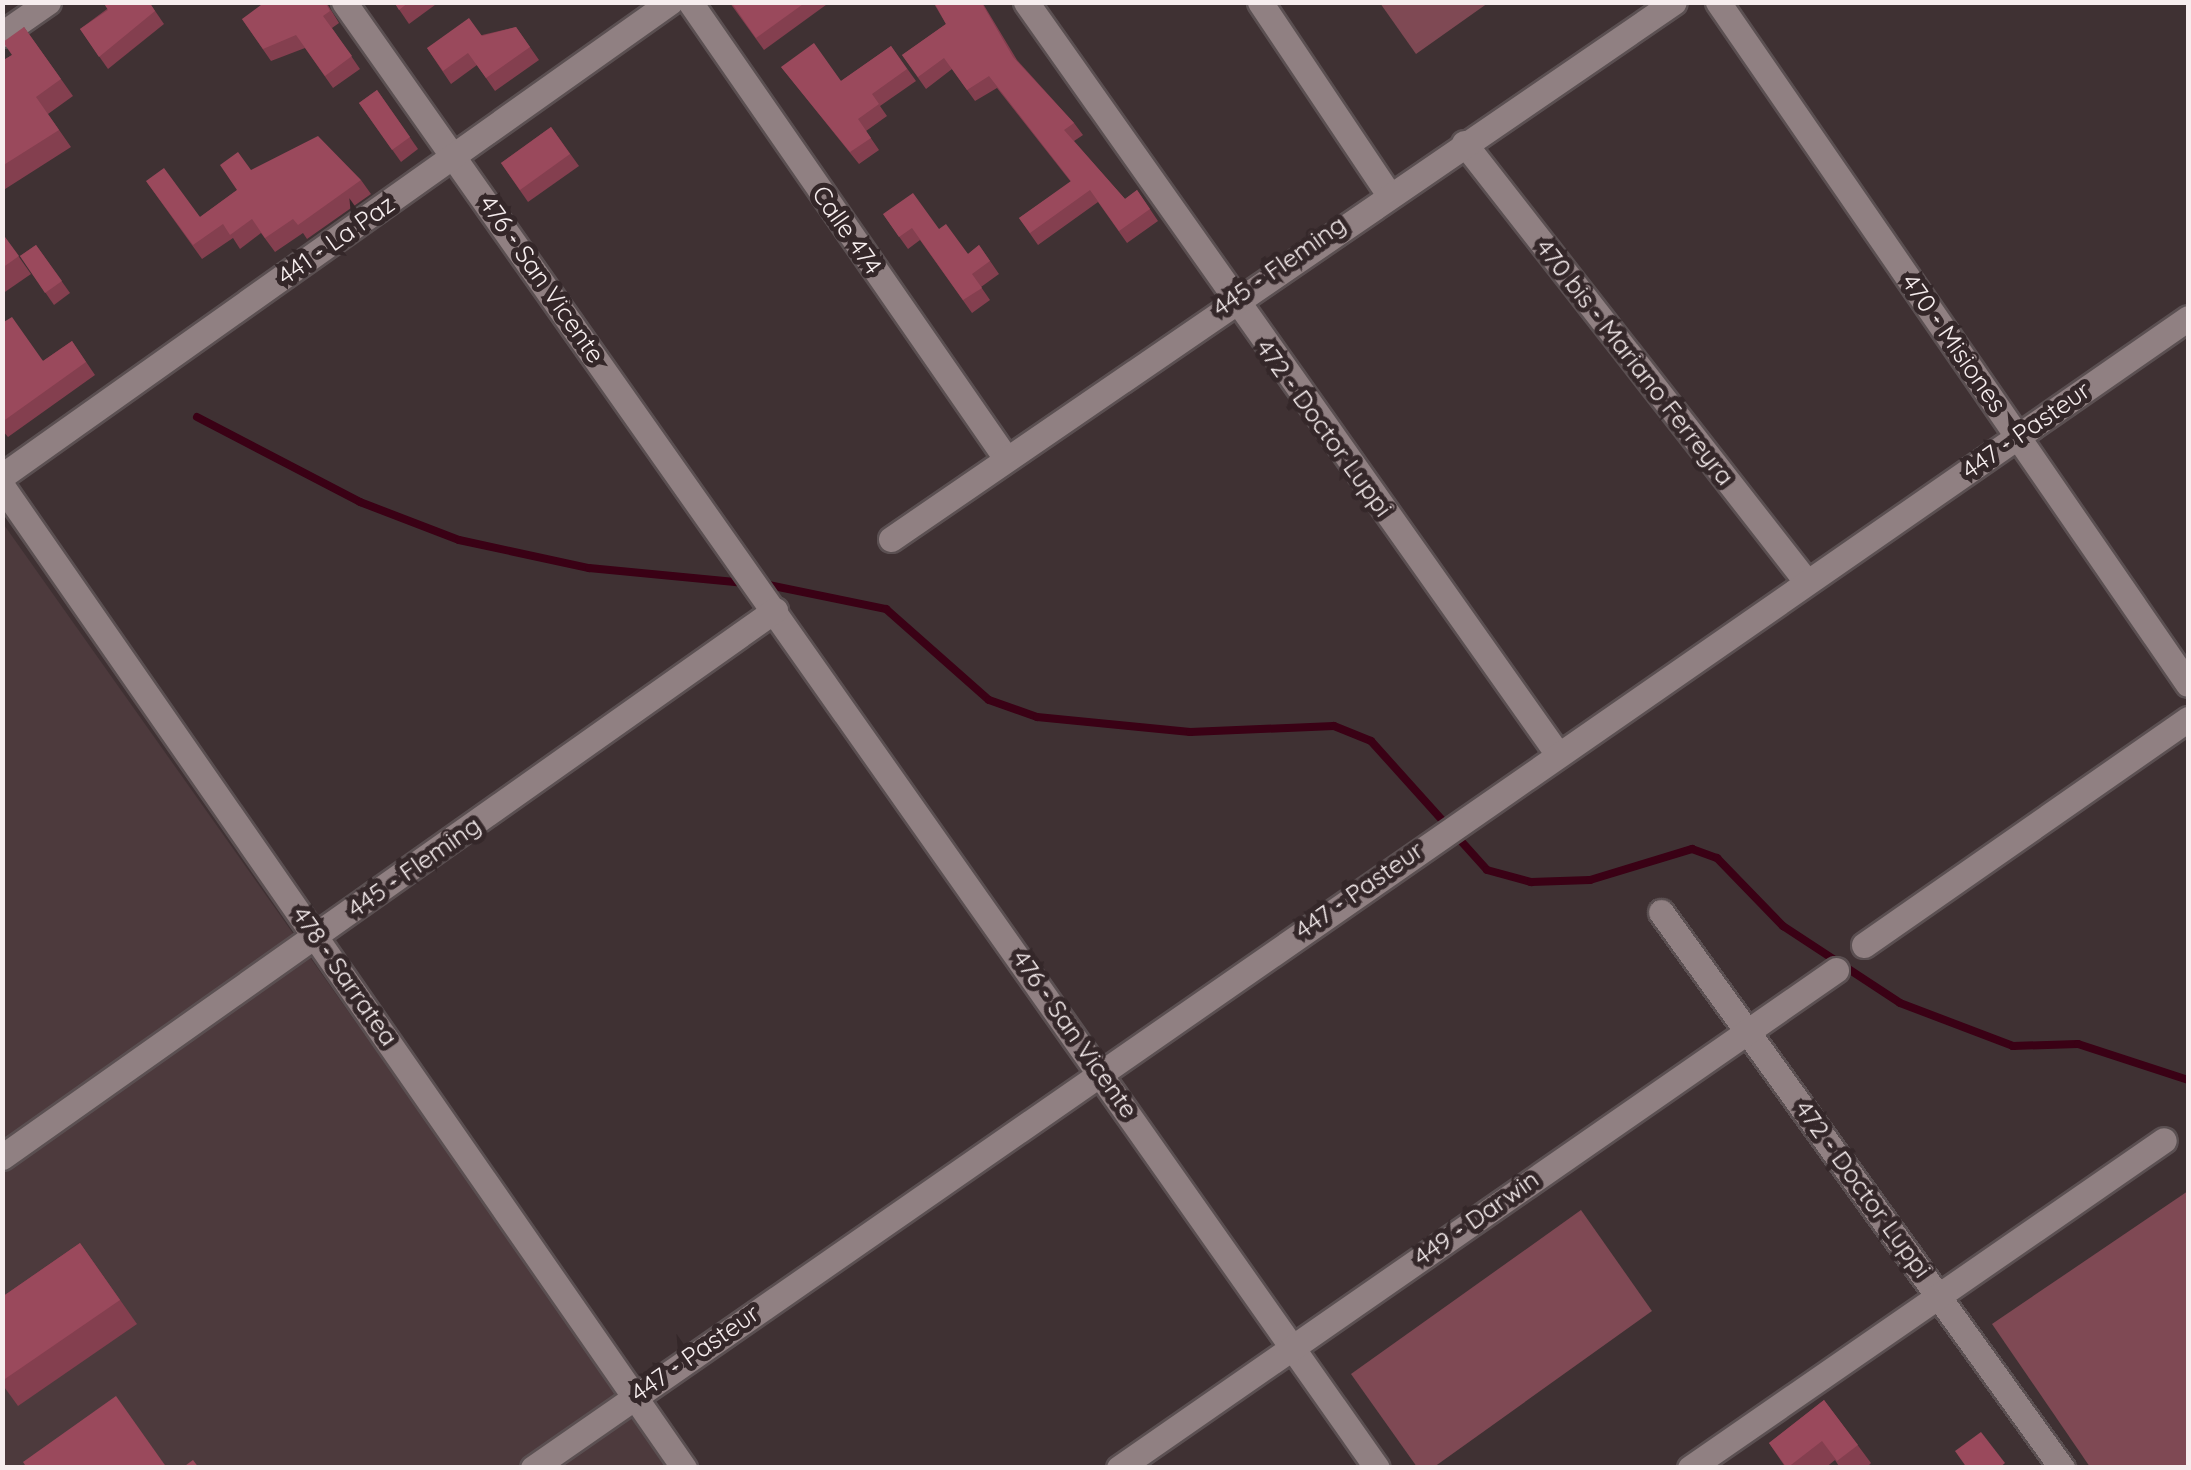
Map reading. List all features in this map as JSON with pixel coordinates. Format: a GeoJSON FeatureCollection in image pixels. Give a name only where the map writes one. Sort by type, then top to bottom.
{"type":"FeatureCollection","features":[{"type":"Feature","properties":{"kind":"street"},"geometry":{"type":"LineString","coordinates":[[2,34],[48,2]]}},
{"type":"Feature","properties":{"kind":"street","name":"476 - San Vicente"},"geometry":{"type":"LineString","coordinates":[[344,2],[1100,1068],[1377,1468]]}},
{"type":"Feature","properties":{"kind":"street","name":"441 - La Paz"},"geometry":{"type":"LineString","coordinates":[[2,476],[670,2]]}},
{"type":"Feature","properties":{"kind":"street","name":"Calle 474"},"geometry":{"type":"LineString","coordinates":[[690,2],[1005,457]]}},
{"type":"Feature","properties":{"kind":"street","name":"472 - Doctor Luppi"},"geometry":{"type":"LineString","coordinates":[[1026,2],[1557,753]]}},
{"type":"Feature","properties":{"kind":"street"},"geometry":{"type":"LineString","coordinates":[[1260,2],[1387,192]]}},
{"type":"Feature","properties":{"kind":"street","name":"445 - Fleming"},"geometry":{"type":"LineString","coordinates":[[891,539],[1232,298],[1674,2]]}},
{"type":"Feature","properties":{"kind":"street","name":"470 - Misiones"},"geometry":{"type":"LineString","coordinates":[[1718,2],[2188,684]]}},
{"type":"Feature","properties":{"kind":"street","name":"470 bis - Mariano Ferreyra"},"geometry":{"type":"LineString","coordinates":[[1464,143],[1806,581]]}},
{"type":"Feature","properties":{"kind":"street","name":"447 - Pasteur"},"geometry":{"type":"LineString","coordinates":[[533,1468],[1100,1068],[2188,318]]}},
{"type":"Feature","properties":{"kind":"street","name":"478 - Sarratea"},"geometry":{"type":"LineString","coordinates":[[2,486],[318,935],[684,1468]]}},
{"type":"Feature","properties":{"kind":"street","name":"445 - Fleming"},"geometry":{"type":"LineString","coordinates":[[2,1157],[318,935],[773,606]]}},
{"type":"Feature","properties":{"kind":"street"},"geometry":{"type":"LineString","coordinates":[[1864,945],[2188,719]]}},
{"type":"Feature","properties":{"kind":"street","name":"472 - Doctor Luppi"},"geometry":{"type":"LineString","coordinates":[[1661,912],[2062,1468]]}},
{"type":"Feature","properties":{"kind":"street","name":"449 - Darwin"},"geometry":{"type":"LineString","coordinates":[[1118,1468],[1746,1027],[1836,970]]}},
{"type":"Feature","properties":{"kind":"street"},"geometry":{"type":"LineString","coordinates":[[1690,1468],[2164,1140]]}},
{"type":"Feature","properties":{"kind":"shaded area"},"geometry":{"type":"Polygon","coordinates":[[[1380,3],[1488,3],[1416,54],[1380,3]]]}},
{"type":"Feature","properties":{"kind":"shaded area"},"geometry":{"type":"Polygon","coordinates":[[[2,522],[440,1141],[666,1467],[3,1467],[2,522]]]}},
{"type":"Feature","properties":{"kind":"shaded area"},"geometry":{"type":"Polygon","coordinates":[[[2188,1191],[2188,1467],[2090,1467],[1992,1324],[2188,1191]]]}},
{"type":"Feature","properties":{"kind":"shaded area"},"geometry":{"type":"Polygon","coordinates":[[[1581,1210],[1652,1311],[1434,1467],[1417,1467],[1351,1374],[1581,1210]]]}},
{"type":"Feature","properties":{"kind":"building"},"geometry":{"type":"Polygon","coordinates":[[[103,2],[149,2],[155,11],[99,57],[80,29],[108,10],[103,2]]]}},
{"type":"Feature","properties":{"kind":"building"},"geometry":{"type":"Polygon","coordinates":[[[265,2],[325,2],[330,11],[323,16],[352,56],[325,76],[296,35],[263,49],[242,19],[265,2]]]}},
{"type":"Feature","properties":{"kind":"building"},"geometry":{"type":"Polygon","coordinates":[[[731,2],[806,2],[756,38],[731,2]]]}},
{"type":"Feature","properties":{"kind":"building"},"geometry":{"type":"Polygon","coordinates":[[[934,2],[981,2],[1013,57],[1074,123],[1064,130],[1125,199],[1137,190],[1150,209],[1119,231],[1090,190],[1030,233],[1019,218],[1071,181],[989,76],[967,90],[944,58],[918,77],[902,55],[946,24],[934,2]]]}},
{"type":"Feature","properties":{"kind":"building"},"geometry":{"type":"Polygon","coordinates":[[[469,18],[482,36],[516,27],[530,47],[486,78],[468,53],[443,71],[427,48],[469,18]]]}},
{"type":"Feature","properties":{"kind":"building"},"geometry":{"type":"Polygon","coordinates":[[[24,27],[61,79],[36,97],[59,130],[2,166],[2,61],[12,55],[3,42],[24,27]]]}},
{"type":"Feature","properties":{"kind":"building"},"geometry":{"type":"Polygon","coordinates":[[[814,43],[841,81],[891,46],[907,69],[872,94],[879,104],[858,119],[871,138],[850,152],[781,67],[814,43]]]}},
{"type":"Feature","properties":{"kind":"building"},"geometry":{"type":"Polygon","coordinates":[[[377,90],[410,137],[392,150],[359,103],[377,90]]]}},
{"type":"Feature","properties":{"kind":"building"},"geometry":{"type":"Polygon","coordinates":[[[551,127],[570,154],[520,190],[501,163],[551,127]]]}},
{"type":"Feature","properties":{"kind":"building"},"geometry":{"type":"Polygon","coordinates":[[[318,136],[361,180],[298,225],[293,219],[265,238],[252,219],[230,235],[223,224],[193,245],[146,181],[164,168],[200,217],[237,190],[220,165],[238,152],[251,170],[318,136]]]}},
{"type":"Feature","properties":{"kind":"building"},"geometry":{"type":"Polygon","coordinates":[[[913,193],[939,229],[946,224],[968,254],[979,245],[990,261],[972,274],[982,288],[963,300],[912,228],[899,237],[883,214],[913,193]]]}},
{"type":"Feature","properties":{"kind":"building"},"geometry":{"type":"Polygon","coordinates":[[[2,233],[19,256],[2,268],[2,233]]]}},
{"type":"Feature","properties":{"kind":"building"},"geometry":{"type":"Polygon","coordinates":[[[36,245],[62,281],[45,293],[20,256],[36,245]]]}},
{"type":"Feature","properties":{"kind":"building"},"geometry":{"type":"Polygon","coordinates":[[[12,317],[43,361],[72,341],[86,362],[2,422],[2,323],[12,317]]]}},
{"type":"Feature","properties":{"kind":"building"},"geometry":{"type":"Polygon","coordinates":[[[80,1243],[120,1300],[2,1381],[2,1297],[80,1243]]]}},
{"type":"Feature","properties":{"kind":"building"},"geometry":{"type":"Polygon","coordinates":[[[116,1396],[167,1468],[27,1468],[23,1462],[116,1396]]]}},
{"type":"Feature","properties":{"kind":"building"},"geometry":{"type":"Polygon","coordinates":[[[1824,1400],[1858,1445],[1837,1461],[1822,1441],[1787,1468],[1769,1443],[1824,1400]]]}},
{"type":"Feature","properties":{"kind":"building"},"geometry":{"type":"Polygon","coordinates":[[[1981,1432],[2005,1463],[1999,1468],[1967,1468],[1955,1451],[1981,1432]]]}},
{"type":"Feature","properties":{"kind":"building"},"geometry":{"type":"Polygon","coordinates":[[[193,1460],[199,1468],[182,1468],[193,1460]]]}},
{"type":"Feature","properties":{"kind":"waterway"},"geometry":{"type":"LineString","coordinates":[[197,417],[360,502],[459,540],[589,568],[745,583]]}},
{"type":"Feature","properties":{"kind":"waterway"},"geometry":{"type":"LineString","coordinates":[[759,583],[886,609],[989,700],[1037,717],[1190,732],[1334,726],[1371,741],[1487,870],[1531,882],[1590,880],[1692,849],[1717,858],[1783,926],[1900,1003],[2013,1046],[2078,1044],[2188,1080]]}}]}
